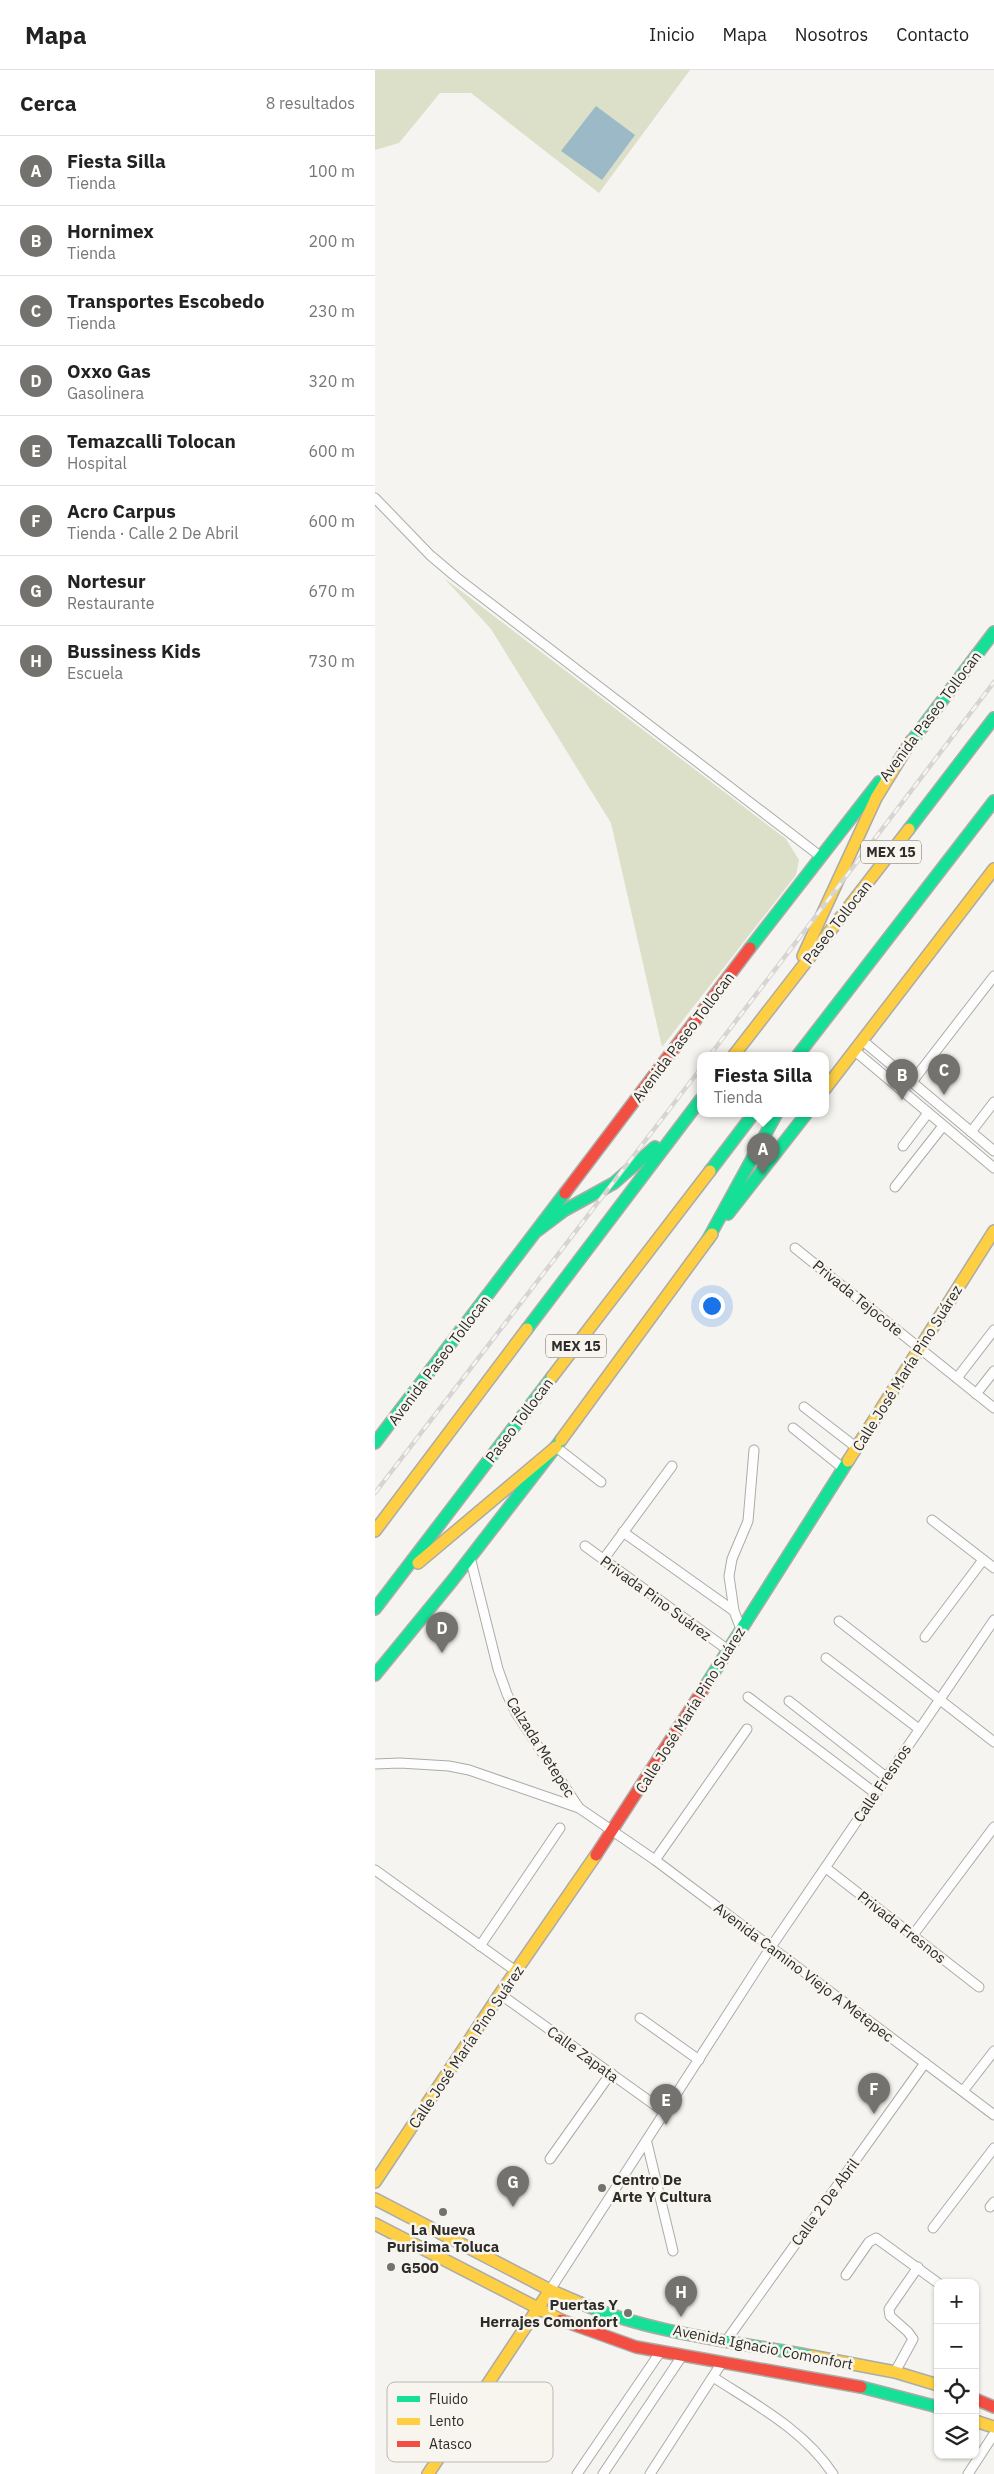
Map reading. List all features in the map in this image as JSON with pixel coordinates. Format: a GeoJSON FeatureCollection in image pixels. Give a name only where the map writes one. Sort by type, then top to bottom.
{"type":"FeatureCollection","features":[{"type":"Feature","properties":{"kind":"main road","name":"Avenida Paseo Tollocan"},"geometry":{"type":"LineString","coordinates":[[375,1443],[820,856],[994,632]]}},
{"type":"Feature","properties":{"kind":"main road","name":"Paseo Tollocan"},"geometry":{"type":"LineString","coordinates":[[736,1052],[994,718]]}},
{"type":"Feature","properties":{"kind":"main road"},"geometry":{"type":"LineString","coordinates":[[788,986],[877,798],[911,741]]}},
{"type":"Feature","properties":{"kind":"main road","name":"MEX 15"},"geometry":{"type":"LineString","coordinates":[[800,1052],[994,802]]}},
{"type":"Feature","properties":{"kind":"main road"},"geometry":{"type":"LineString","coordinates":[[829,1084],[994,869]]}},
{"type":"Feature","properties":{"kind":"main road"},"geometry":{"type":"LineString","coordinates":[[811,1052],[829,1014]]}},
{"type":"Feature","properties":{"kind":"main road","name":"MEX 15"},"geometry":{"type":"LineString","coordinates":[[375,1531],[697,1104]]}},
{"type":"Feature","properties":{"kind":"main road","name":"Paseo Tollocan"},"geometry":{"type":"LineString","coordinates":[[375,1609],[751,1117]]}},
{"type":"Feature","properties":{"kind":"main road"},"geometry":{"type":"LineString","coordinates":[[707,1240],[775,1117]]}},
{"type":"Feature","properties":{"kind":"main road"},"geometry":{"type":"LineString","coordinates":[[375,1675],[470,1558],[556,1447],[707,1240],[804,1117]]}},
{"type":"Feature","properties":{"kind":"main road"},"geometry":{"type":"LineString","coordinates":[[537,1231],[565,1210],[614,1183],[686,1118]]}},
{"type":"Feature","properties":{"kind":"main road","name":"Calle José María Pino Suárez"},"geometry":{"type":"LineString","coordinates":[[375,2182],[500,1994],[613,1831],[994,1231]]}},
{"type":"Feature","properties":{"kind":"main road"},"geometry":{"type":"LineString","coordinates":[[397,1579],[556,1447]]}},
{"type":"Feature","properties":{"kind":"main road","name":"Avenida Ignacio Comonfort"},"geometry":{"type":"LineString","coordinates":[[375,2199],[550,2290],[589,2308],[632,2322],[895,2372],[934,2384]]}},
{"type":"Feature","properties":{"kind":"main road","name":"Avenida Ignacio Comonfort"},"geometry":{"type":"LineString","coordinates":[[375,2224],[436,2253],[565,2322],[636,2347],[721,2364],[880,2390],[934,2406]]}},
{"type":"Feature","properties":{"kind":"main road"},"geometry":{"type":"LineString","coordinates":[[489,2382],[550,2290]]}},
{"type":"Feature","properties":{"kind":"main road"},"geometry":{"type":"LineString","coordinates":[[979,2401],[994,2407]]}},
{"type":"Feature","properties":{"kind":"main road"},"geometry":{"type":"LineString","coordinates":[[979,2421],[994,2427]]}},
{"type":"Feature","properties":{"kind":"main road"},"geometry":{"type":"LineString","coordinates":[[428,2474],[436,2462]]}},
{"type":"Feature","properties":{"kind":"street"},"geometry":{"type":"LineString","coordinates":[[375,498],[430,555],[456,577],[820,856]]}},
{"type":"Feature","properties":{"kind":"street"},"geometry":{"type":"LineString","coordinates":[[912,1082],[994,976]]}},
{"type":"Feature","properties":{"kind":"street"},"geometry":{"type":"LineString","coordinates":[[863,1041],[994,1151]]}},
{"type":"Feature","properties":{"kind":"street"},"geometry":{"type":"LineString","coordinates":[[855,1051],[994,1168]]}},
{"type":"Feature","properties":{"kind":"street"},"geometry":{"type":"LineString","coordinates":[[971,1132],[994,1102]]}},
{"type":"Feature","properties":{"kind":"street"},"geometry":{"type":"LineString","coordinates":[[903,1146],[928,1113]]}},
{"type":"Feature","properties":{"kind":"street"},"geometry":{"type":"LineString","coordinates":[[895,1187],[943,1126]]}},
{"type":"Feature","properties":{"kind":"street","name":"Privada Tejocote"},"geometry":{"type":"LineString","coordinates":[[795,1248],[994,1408]]}},
{"type":"Feature","properties":{"kind":"street"},"geometry":{"type":"LineString","coordinates":[[957,1378],[994,1330]]}},
{"type":"Feature","properties":{"kind":"street"},"geometry":{"type":"LineString","coordinates":[[976,1394],[994,1371]]}},
{"type":"Feature","properties":{"kind":"street"},"geometry":{"type":"LineString","coordinates":[[804,1407],[857,1448]]}},
{"type":"Feature","properties":{"kind":"street"},"geometry":{"type":"LineString","coordinates":[[793,1428],[843,1469]]}},
{"type":"Feature","properties":{"kind":"street"},"geometry":{"type":"LineString","coordinates":[[556,1447],[601,1482]]}},
{"type":"Feature","properties":{"kind":"street"},"geometry":{"type":"LineString","coordinates":[[741,1629],[734,1611],[729,1576],[732,1559],[749,1521],[754,1450]]}},
{"type":"Feature","properties":{"kind":"street"},"geometry":{"type":"LineString","coordinates":[[603,1560],[672,1466]]}},
{"type":"Feature","properties":{"kind":"street"},"geometry":{"type":"LineString","coordinates":[[931,1520],[994,1568]]}},
{"type":"Feature","properties":{"kind":"street"},"geometry":{"type":"LineString","coordinates":[[623,1532],[734,1611]]}},
{"type":"Feature","properties":{"kind":"street","name":"Privada Pino Suárez"},"geometry":{"type":"LineString","coordinates":[[585,1546],[728,1650]]}},
{"type":"Feature","properties":{"kind":"street","name":"Calzada Metepec"},"geometry":{"type":"LineString","coordinates":[[470,1558],[498,1669],[507,1694],[517,1713],[579,1808],[613,1831]]}},
{"type":"Feature","properties":{"kind":"street"},"geometry":{"type":"LineString","coordinates":[[925,1637],[983,1560]]}},
{"type":"Feature","properties":{"kind":"street","name":"Calle Fresnos"},"geometry":{"type":"LineString","coordinates":[[550,2290],[647,2143],[771,1947],[994,1620]]}},
{"type":"Feature","properties":{"kind":"street"},"geometry":{"type":"LineString","coordinates":[[839,1621],[994,1742]]}},
{"type":"Feature","properties":{"kind":"street"},"geometry":{"type":"LineString","coordinates":[[826,1658],[919,1729]]}},
{"type":"Feature","properties":{"kind":"street"},"geometry":{"type":"LineString","coordinates":[[748,1697],[875,1793]]}},
{"type":"Feature","properties":{"kind":"street"},"geometry":{"type":"LineString","coordinates":[[789,1701],[886,1777]]}},
{"type":"Feature","properties":{"kind":"street"},"geometry":{"type":"LineString","coordinates":[[655,1860],[747,1729]]}},
{"type":"Feature","properties":{"kind":"street"},"geometry":{"type":"LineString","coordinates":[[375,1764],[426,1764],[462,1768],[579,1808]]}},
{"type":"Feature","properties":{"kind":"street"},"geometry":{"type":"LineString","coordinates":[[913,1935],[994,1827]]}},
{"type":"Feature","properties":{"kind":"street"},"geometry":{"type":"LineString","coordinates":[[480,1946],[560,1828]]}},
{"type":"Feature","properties":{"kind":"street","name":"Avenida Camino Viejo A Metepec"},"geometry":{"type":"LineString","coordinates":[[613,1831],[655,1860],[994,2115]]}},
{"type":"Feature","properties":{"kind":"street","name":"Privada Fresnos"},"geometry":{"type":"LineString","coordinates":[[826,1868],[979,1986]]}},
{"type":"Feature","properties":{"kind":"street"},"geometry":{"type":"LineString","coordinates":[[375,1870],[517,1972]]}},
{"type":"Feature","properties":{"kind":"street","name":"Calle Zapata"},"geometry":{"type":"LineString","coordinates":[[500,1994],[666,2113]]}},
{"type":"Feature","properties":{"kind":"street"},"geometry":{"type":"LineString","coordinates":[[639,2018],[699,2060]]}},
{"type":"Feature","properties":{"kind":"street"},"geometry":{"type":"LineString","coordinates":[[963,2091],[994,2052]]}},
{"type":"Feature","properties":{"kind":"street","name":"Calle 2 De Abril"},"geometry":{"type":"LineString","coordinates":[[726,2340],[925,2063]]}},
{"type":"Feature","properties":{"kind":"street"},"geometry":{"type":"LineString","coordinates":[[550,2159],[611,2074]]}},
{"type":"Feature","properties":{"kind":"street"},"geometry":{"type":"LineString","coordinates":[[647,2143],[673,2251]]}},
{"type":"Feature","properties":{"kind":"street"},"geometry":{"type":"LineString","coordinates":[[933,2228],[994,2148]]}},
{"type":"Feature","properties":{"kind":"street"},"geometry":{"type":"LineString","coordinates":[[846,2275],[869,2242],[876,2238],[934,2280]]}},
{"type":"Feature","properties":{"kind":"street"},"geometry":{"type":"LineString","coordinates":[[895,2372],[913,2339],[890,2316],[889,2309],[918,2267]]}},
{"type":"Feature","properties":{"kind":"street"},"geometry":{"type":"LineString","coordinates":[[577,2474],[661,2351]]}},
{"type":"Feature","properties":{"kind":"street"},"geometry":{"type":"LineString","coordinates":[[603,2474],[682,2356]]}},
{"type":"Feature","properties":{"kind":"street"},"geometry":{"type":"LineString","coordinates":[[650,2474],[721,2364]]}},
{"type":"Feature","properties":{"kind":"street"},"geometry":{"type":"LineString","coordinates":[[713,2377],[769,2412],[803,2439],[822,2457],[833,2474]]}},
{"type":"Feature","properties":{"kind":"street"},"geometry":{"type":"LineString","coordinates":[[968,2474],[994,2434]]}},
{"type":"Feature","properties":{"kind":"green space"},"geometry":{"type":"Polygon","coordinates":[[[375,70],[690,70],[599,193],[471,93],[440,93],[399,143],[375,150],[375,70]]]}},
{"type":"Feature","properties":{"kind":"green space"},"geometry":{"type":"Polygon","coordinates":[[[444,578],[786,839],[799,860],[796,875],[662,1047],[611,823],[491,629],[444,578]]]}},
{"type":"Feature","properties":{"kind":"water"},"geometry":{"type":"Polygon","coordinates":[[[596,106],[635,135],[602,180],[561,151],[596,106]]]}},
{"type":"Feature","properties":{"kind":"railway"},"geometry":{"type":"LineString","coordinates":[[712,1052],[994,682]]}},
{"type":"Feature","properties":{"kind":"railway"},"geometry":{"type":"LineString","coordinates":[[375,1493],[697,1073]]}},
{"type":"Feature","properties":{"kind":"traffic: fast"},"geometry":{"type":"LineString","coordinates":[[908,746],[994,632]]}},
{"type":"Feature","properties":{"kind":"traffic: fast"},"geometry":{"type":"LineString","coordinates":[[909,829],[994,718]]}},
{"type":"Feature","properties":{"kind":"traffic: fast"},"geometry":{"type":"LineString","coordinates":[[750,948],[879,782]]}},
{"type":"Feature","properties":{"kind":"traffic: fast"},"geometry":{"type":"LineString","coordinates":[[800,1052],[994,801]]}},
{"type":"Feature","properties":{"kind":"traffic: fast"},"geometry":{"type":"LineString","coordinates":[[527,1329],[697,1104]]}},
{"type":"Feature","properties":{"kind":"traffic: fast"},"geometry":{"type":"LineString","coordinates":[[710,1171],[751,1117]]}},
{"type":"Feature","properties":{"kind":"traffic: fast"},"geometry":{"type":"LineString","coordinates":[[707,1241],[775,1117]]}},
{"type":"Feature","properties":{"kind":"traffic: fast"},"geometry":{"type":"LineString","coordinates":[[728,1214],[804,1117]]}},
{"type":"Feature","properties":{"kind":"traffic: fast"},"geometry":{"type":"LineString","coordinates":[[537,1231],[565,1210],[614,1183],[655,1147]]}},
{"type":"Feature","properties":{"kind":"traffic: fast"},"geometry":{"type":"LineString","coordinates":[[375,1443],[565,1193]]}},
{"type":"Feature","properties":{"kind":"traffic: fast"},"geometry":{"type":"LineString","coordinates":[[375,1609],[552,1377]]}},
{"type":"Feature","properties":{"kind":"traffic: fast"},"geometry":{"type":"LineString","coordinates":[[375,1675],[452,1581],[561,1440]]}},
{"type":"Feature","properties":{"kind":"traffic: fast"},"geometry":{"type":"LineString","coordinates":[[706,1685],[848,1461]]}},
{"type":"Feature","properties":{"kind":"traffic: fast"},"geometry":{"type":"LineString","coordinates":[[580,2303],[635,2322],[694,2336],[811,2356]]}},
{"type":"Feature","properties":{"kind":"traffic: fast"},"geometry":{"type":"LineString","coordinates":[[861,2387],[934,2406]]}},
{"type":"Feature","properties":{"kind":"traffic: slow"},"geometry":{"type":"LineString","coordinates":[[803,956],[876,798],[911,741]]}},
{"type":"Feature","properties":{"kind":"traffic: slow"},"geometry":{"type":"LineString","coordinates":[[736,1052],[909,829]]}},
{"type":"Feature","properties":{"kind":"traffic: slow"},"geometry":{"type":"LineString","coordinates":[[829,1084],[994,869]]}},
{"type":"Feature","properties":{"kind":"traffic: slow"},"geometry":{"type":"LineString","coordinates":[[552,1377],[710,1171]]}},
{"type":"Feature","properties":{"kind":"traffic: slow"},"geometry":{"type":"LineString","coordinates":[[848,1461],[994,1231]]}},
{"type":"Feature","properties":{"kind":"traffic: slow"},"geometry":{"type":"LineString","coordinates":[[561,1440],[712,1234]]}},
{"type":"Feature","properties":{"kind":"traffic: slow"},"geometry":{"type":"LineString","coordinates":[[375,1531],[527,1329]]}},
{"type":"Feature","properties":{"kind":"traffic: slow"},"geometry":{"type":"LineString","coordinates":[[418,1563],[556,1447]]}},
{"type":"Feature","properties":{"kind":"traffic: slow"},"geometry":{"type":"LineString","coordinates":[[375,2182],[500,1994],[596,1855]]}},
{"type":"Feature","properties":{"kind":"traffic: slow"},"geometry":{"type":"LineString","coordinates":[[375,2199],[550,2290],[580,2303]]}},
{"type":"Feature","properties":{"kind":"traffic: slow"},"geometry":{"type":"LineString","coordinates":[[375,2224],[561,2320]]}},
{"type":"Feature","properties":{"kind":"traffic: slow"},"geometry":{"type":"LineString","coordinates":[[489,2382],[550,2290]]}},
{"type":"Feature","properties":{"kind":"traffic: slow"},"geometry":{"type":"LineString","coordinates":[[811,2356],[895,2372],[934,2384]]}},
{"type":"Feature","properties":{"kind":"traffic: slow"},"geometry":{"type":"LineString","coordinates":[[979,2422],[994,2427]]}},
{"type":"Feature","properties":{"kind":"traffic: slow"},"geometry":{"type":"LineString","coordinates":[[428,2474],[436,2462]]}},
{"type":"Feature","properties":{"kind":"traffic: jam"},"geometry":{"type":"LineString","coordinates":[[565,1193],[750,948]]}},
{"type":"Feature","properties":{"kind":"traffic: jam"},"geometry":{"type":"LineString","coordinates":[[596,1855],[706,1685]]}},
{"type":"Feature","properties":{"kind":"traffic: jam"},"geometry":{"type":"LineString","coordinates":[[561,2320],[636,2347],[861,2387]]}},
{"type":"Feature","properties":{"kind":"traffic: jam"},"geometry":{"type":"LineString","coordinates":[[979,2401],[994,2407]]}},
{"type":"Feature","properties":{"kind":"place","name":"Transportes Escobedo"},"geometry":{"type":"Point","coordinates":[944,1095]}},
{"type":"Feature","properties":{"kind":"place","name":"Hornimex"},"geometry":{"type":"Point","coordinates":[902,1100]}},
{"type":"Feature","properties":{"kind":"place","name":"Fiesta Silla"},"geometry":{"type":"Point","coordinates":[763,1174]}},
{"type":"Feature","properties":{"kind":"place","name":"Oxxo Gas"},"geometry":{"type":"Point","coordinates":[442,1653]}},
{"type":"Feature","properties":{"kind":"place","name":"Acro Carpus"},"geometry":{"type":"Point","coordinates":[874,2114]}},
{"type":"Feature","properties":{"kind":"place","name":"Temazcalli Tolocan"},"geometry":{"type":"Point","coordinates":[666,2125]}},
{"type":"Feature","properties":{"kind":"place","name":"Centro De Arte Y Cultura"},"geometry":{"type":"Point","coordinates":[602,2188]}},
{"type":"Feature","properties":{"kind":"place","name":"Nortesur"},"geometry":{"type":"Point","coordinates":[513,2207]}},
{"type":"Feature","properties":{"kind":"place","name":"La Nueva Purisima Toluca"},"geometry":{"type":"Point","coordinates":[443,2212]}},
{"type":"Feature","properties":{"kind":"place","name":"G500"},"geometry":{"type":"Point","coordinates":[391,2267]}},
{"type":"Feature","properties":{"kind":"place","name":"Puertas Y Herrajes Comonfort"},"geometry":{"type":"Point","coordinates":[628,2313]}},
{"type":"Feature","properties":{"kind":"place","name":"Bussiness Kids"},"geometry":{"type":"Point","coordinates":[681,2317]}}]}
